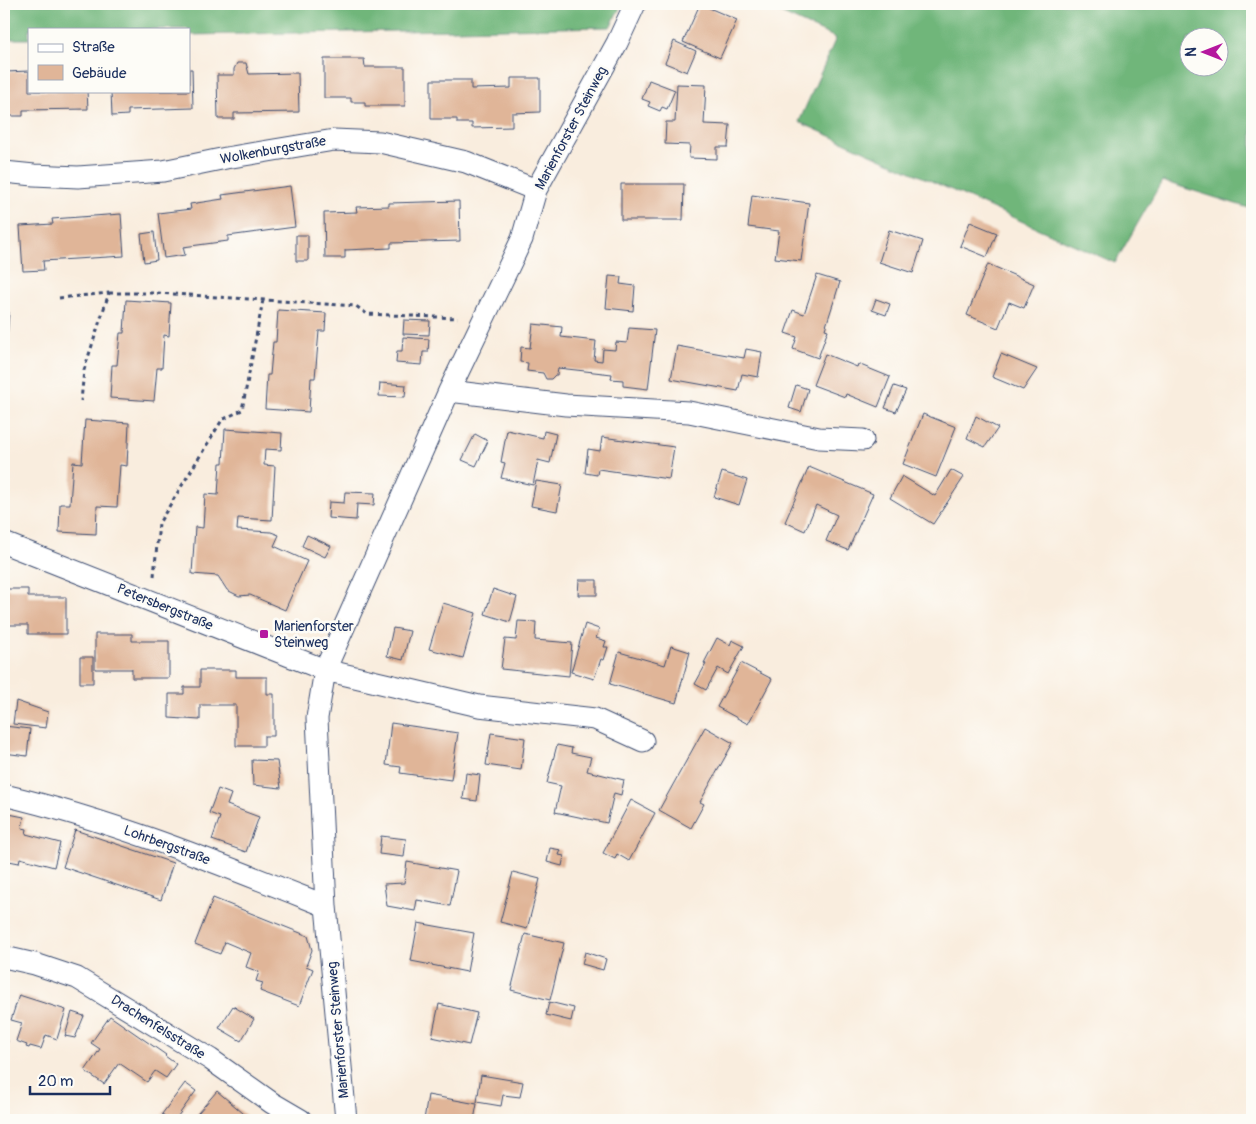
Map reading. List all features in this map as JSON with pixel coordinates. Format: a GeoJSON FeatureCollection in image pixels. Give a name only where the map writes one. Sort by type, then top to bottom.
{"type":"FeatureCollection","features":[{"type":"Feature","properties":{"kind":"street","name":"Marienforster Steinweg"},"geometry":{"type":"LineString","coordinates":[[346,1120],[326,906],[317,718],[325,670],[449,391],[522,239],[536,190],[617,43],[635,4]]}},
{"type":"Feature","properties":{"kind":"street","name":"Wolkenburgstraße"},"geometry":{"type":"LineString","coordinates":[[4,172],[78,177],[163,171],[226,158],[334,140],[380,142],[466,162],[536,190]]}},
{"type":"Feature","properties":{"kind":"street"},"geometry":{"type":"LineString","coordinates":[[449,391],[566,405],[689,412],[819,438],[863,440]]}},
{"type":"Feature","properties":{"kind":"street","name":"Petersbergstraße"},"geometry":{"type":"LineString","coordinates":[[4,543],[325,670]]}},
{"type":"Feature","properties":{"kind":"street"},"geometry":{"type":"LineString","coordinates":[[325,670],[479,706],[595,719],[642,741]]}},
{"type":"Feature","properties":{"kind":"street","name":"Lohrbergstraße"},"geometry":{"type":"LineString","coordinates":[[4,795],[54,807],[120,827],[326,906]]}},
{"type":"Feature","properties":{"kind":"street","name":"Drachenfelsstraße"},"geometry":{"type":"LineString","coordinates":[[4,957],[35,964],[77,978],[210,1059],[272,1103],[301,1120]]}},
{"type":"Feature","properties":{"kind":"path"},"geometry":{"type":"LineString","coordinates":[[59,298],[109,292],[157,293],[356,306],[367,314],[484,319]]}},
{"type":"Feature","properties":{"kind":"path"},"geometry":{"type":"LineString","coordinates":[[81,400],[84,370],[109,292]]}},
{"type":"Feature","properties":{"kind":"path"},"geometry":{"type":"LineString","coordinates":[[152,602],[159,523],[222,420],[242,410],[263,300]]}},
{"type":"Feature","properties":{"kind":"path"},"geometry":{"type":"LineString","coordinates":[[4,1052],[8,1037]]}},
{"type":"Feature","properties":{"kind":"green space"},"geometry":{"type":"Polygon","coordinates":[[[4,4],[622,4],[610,27],[190,35],[190,28],[28,28],[28,39],[4,39],[4,4]]]}},
{"type":"Feature","properties":{"kind":"green space"},"geometry":{"type":"Polygon","coordinates":[[[761,4],[1252,4],[1252,209],[1162,181],[1115,263],[799,122],[836,38],[761,4]]]}},
{"type":"Feature","properties":{"kind":"building"},"geometry":{"type":"Polygon","coordinates":[[[700,4],[737,20],[720,58],[683,42],[700,4]]]}},
{"type":"Feature","properties":{"kind":"building"},"geometry":{"type":"Polygon","coordinates":[[[674,41],[696,51],[687,72],[665,63],[674,41]]]}},
{"type":"Feature","properties":{"kind":"building"},"geometry":{"type":"Polygon","coordinates":[[[324,59],[364,59],[365,67],[405,67],[405,106],[365,106],[365,102],[351,102],[351,98],[324,98],[324,59]]]}},
{"type":"Feature","properties":{"kind":"building"},"geometry":{"type":"Polygon","coordinates":[[[237,63],[246,63],[249,74],[298,73],[299,112],[234,113],[234,119],[218,119],[217,75],[234,75],[237,63]]]}},
{"type":"Feature","properties":{"kind":"building"},"geometry":{"type":"Polygon","coordinates":[[[190,69],[192,69],[193,108],[128,110],[128,115],[112,116],[111,92],[190,92],[190,69]]]}},
{"type":"Feature","properties":{"kind":"building"},"geometry":{"type":"Polygon","coordinates":[[[28,71],[28,92],[87,92],[88,109],[23,110],[23,116],[7,116],[6,72],[28,71]]]}},
{"type":"Feature","properties":{"kind":"building"},"geometry":{"type":"Polygon","coordinates":[[[511,78],[540,78],[540,112],[512,113],[512,127],[472,128],[472,123],[457,123],[457,119],[431,119],[431,80],[471,80],[471,89],[511,88],[511,78]]]}},
{"type":"Feature","properties":{"kind":"building"},"geometry":{"type":"Polygon","coordinates":[[[649,80],[675,90],[667,109],[662,107],[660,111],[648,106],[650,102],[642,99],[649,80]]]}},
{"type":"Feature","properties":{"kind":"building"},"geometry":{"type":"Polygon","coordinates":[[[677,84],[706,85],[704,124],[730,125],[728,147],[717,147],[717,159],[689,158],[690,145],[665,144],[666,122],[675,122],[677,84]]]}},
{"type":"Feature","properties":{"kind":"building"},"geometry":{"type":"Polygon","coordinates":[[[621,184],[684,184],[683,220],[621,220],[621,184]]]}},
{"type":"Feature","properties":{"kind":"building"},"geometry":{"type":"Polygon","coordinates":[[[290,186],[295,227],[228,236],[228,241],[183,247],[185,255],[164,258],[158,213],[191,209],[190,204],[223,199],[222,195],[290,186]]]}},
{"type":"Feature","properties":{"kind":"building"},"geometry":{"type":"Polygon","coordinates":[[[752,195],[809,203],[801,261],[775,258],[779,231],[748,227],[752,195]]]}},
{"type":"Feature","properties":{"kind":"building"},"geometry":{"type":"Polygon","coordinates":[[[459,201],[460,241],[391,243],[391,248],[345,250],[345,258],[325,258],[324,213],[357,212],[356,207],[389,206],[389,203],[459,201]]]}},
{"type":"Feature","properties":{"kind":"building"},"geometry":{"type":"Polygon","coordinates":[[[121,214],[124,256],[43,261],[44,270],[23,271],[20,226],[53,224],[52,219],[121,214]]]}},
{"type":"Feature","properties":{"kind":"building"},"geometry":{"type":"Polygon","coordinates":[[[970,222],[997,233],[987,257],[960,246],[970,222]]]}},
{"type":"Feature","properties":{"kind":"building"},"geometry":{"type":"Polygon","coordinates":[[[889,230],[923,241],[913,273],[879,262],[889,230]]]}},
{"type":"Feature","properties":{"kind":"building"},"geometry":{"type":"Polygon","coordinates":[[[154,232],[157,260],[144,262],[141,234],[154,232]]]}},
{"type":"Feature","properties":{"kind":"building"},"geometry":{"type":"Polygon","coordinates":[[[296,235],[308,235],[308,261],[296,261],[296,235]]]}},
{"type":"Feature","properties":{"kind":"building"},"geometry":{"type":"Polygon","coordinates":[[[988,264],[1034,284],[1024,308],[1009,302],[998,328],[967,315],[988,264]]]}},
{"type":"Feature","properties":{"kind":"building"},"geometry":{"type":"Polygon","coordinates":[[[817,275],[840,282],[825,329],[828,330],[818,358],[793,349],[797,337],[785,333],[793,310],[804,314],[817,275]]]}},
{"type":"Feature","properties":{"kind":"building"},"geometry":{"type":"Polygon","coordinates":[[[609,276],[621,277],[620,284],[635,286],[633,311],[606,308],[609,276]]]}},
{"type":"Feature","properties":{"kind":"building"},"geometry":{"type":"Polygon","coordinates":[[[876,299],[890,304],[886,315],[872,310],[876,299]]]}},
{"type":"Feature","properties":{"kind":"building"},"geometry":{"type":"Polygon","coordinates":[[[126,300],[171,303],[169,336],[164,335],[162,368],[157,368],[154,401],[110,398],[112,365],[117,365],[120,333],[124,333],[126,300]]]}},
{"type":"Feature","properties":{"kind":"building"},"geometry":{"type":"Polygon","coordinates":[[[278,310],[326,313],[325,331],[319,331],[315,378],[311,378],[309,412],[265,409],[267,375],[270,375],[273,342],[276,342],[278,310]]]}},
{"type":"Feature","properties":{"kind":"building"},"geometry":{"type":"Polygon","coordinates":[[[4,312],[9,312],[6,354],[4,354],[4,312]]]}},
{"type":"Feature","properties":{"kind":"building"},"geometry":{"type":"Polygon","coordinates":[[[404,320],[430,321],[429,335],[403,334],[404,320]]]}},
{"type":"Feature","properties":{"kind":"building"},"geometry":{"type":"Polygon","coordinates":[[[533,324],[562,327],[561,337],[596,341],[594,360],[602,361],[603,349],[615,350],[616,342],[627,343],[629,328],[655,330],[648,389],[623,386],[623,380],[611,379],[612,374],[558,368],[557,375],[551,379],[546,379],[543,373],[527,371],[528,363],[520,362],[521,347],[530,348],[533,324]]]}},
{"type":"Feature","properties":{"kind":"building"},"geometry":{"type":"Polygon","coordinates":[[[403,337],[429,339],[428,352],[423,352],[422,365],[396,363],[397,351],[402,351],[403,337]]]}},
{"type":"Feature","properties":{"kind":"building"},"geometry":{"type":"Polygon","coordinates":[[[677,346],[744,358],[746,349],[762,352],[758,377],[742,374],[738,391],[671,379],[677,346]]]}},
{"type":"Feature","properties":{"kind":"building"},"geometry":{"type":"Polygon","coordinates":[[[825,354],[857,367],[858,364],[890,377],[878,407],[846,394],[845,397],[813,385],[825,354]]]}},
{"type":"Feature","properties":{"kind":"building"},"geometry":{"type":"Polygon","coordinates":[[[1001,354],[1037,369],[1023,390],[992,377],[1001,354]]]}},
{"type":"Feature","properties":{"kind":"building"},"geometry":{"type":"Polygon","coordinates":[[[380,383],[406,385],[405,397],[379,396],[380,383]]]}},
{"type":"Feature","properties":{"kind":"building"},"geometry":{"type":"Polygon","coordinates":[[[796,385],[808,389],[801,412],[789,408],[796,385]]]}},
{"type":"Feature","properties":{"kind":"building"},"geometry":{"type":"Polygon","coordinates":[[[894,386],[906,390],[896,412],[885,408],[894,386]]]}},
{"type":"Feature","properties":{"kind":"building"},"geometry":{"type":"Polygon","coordinates":[[[923,414],[956,427],[936,477],[903,464],[923,414]]]}},
{"type":"Feature","properties":{"kind":"building"},"geometry":{"type":"Polygon","coordinates":[[[976,416],[998,428],[985,447],[967,438],[976,416]]]}},
{"type":"Feature","properties":{"kind":"building"},"geometry":{"type":"Polygon","coordinates":[[[85,420],[129,423],[127,466],[120,465],[117,507],[97,506],[96,534],[59,532],[60,504],[70,504],[73,462],[82,463],[85,420]]]}},
{"type":"Feature","properties":{"kind":"building"},"geometry":{"type":"Polygon","coordinates":[[[225,429],[282,433],[281,450],[265,449],[264,465],[275,466],[272,520],[238,518],[237,530],[271,532],[279,535],[274,546],[307,561],[285,610],[250,595],[239,596],[227,590],[218,576],[192,574],[195,527],[203,528],[205,494],[218,495],[220,463],[223,463],[225,429]]]}},
{"type":"Feature","properties":{"kind":"building"},"geometry":{"type":"Polygon","coordinates":[[[507,430],[543,438],[544,431],[556,434],[550,463],[538,460],[533,485],[501,478],[505,463],[501,462],[507,430]]]}},
{"type":"Feature","properties":{"kind":"building"},"geometry":{"type":"Polygon","coordinates":[[[475,434],[488,441],[476,466],[462,460],[475,434]]]}},
{"type":"Feature","properties":{"kind":"building"},"geometry":{"type":"Polygon","coordinates":[[[602,437],[674,447],[669,479],[598,469],[597,475],[585,473],[588,449],[600,451],[602,437]]]}},
{"type":"Feature","properties":{"kind":"building"},"geometry":{"type":"Polygon","coordinates":[[[809,467],[873,494],[848,550],[826,541],[837,515],[816,505],[805,531],[785,522],[809,467]]]}},
{"type":"Feature","properties":{"kind":"building"},"geometry":{"type":"Polygon","coordinates":[[[951,470],[964,477],[933,524],[890,498],[902,476],[935,496],[951,470]]]}},
{"type":"Feature","properties":{"kind":"building"},"geometry":{"type":"Polygon","coordinates":[[[722,472],[747,480],[739,505],[714,497],[722,472]]]}},
{"type":"Feature","properties":{"kind":"building"},"geometry":{"type":"Polygon","coordinates":[[[536,481],[562,485],[557,511],[531,506],[536,481]]]}},
{"type":"Feature","properties":{"kind":"building"},"geometry":{"type":"Polygon","coordinates":[[[345,492],[375,493],[374,505],[357,504],[356,520],[328,518],[329,502],[344,503],[345,492]]]}},
{"type":"Feature","properties":{"kind":"building"},"geometry":{"type":"Polygon","coordinates":[[[307,535],[331,546],[325,557],[302,546],[307,535]]]}},
{"type":"Feature","properties":{"kind":"building"},"geometry":{"type":"Polygon","coordinates":[[[579,580],[597,580],[597,595],[578,595],[579,580]]]}},
{"type":"Feature","properties":{"kind":"building"},"geometry":{"type":"Polygon","coordinates":[[[4,589],[28,589],[28,597],[66,597],[66,634],[28,634],[28,625],[4,625],[4,589]]]}},
{"type":"Feature","properties":{"kind":"building"},"geometry":{"type":"Polygon","coordinates":[[[493,589],[517,597],[510,622],[485,614],[493,589]]]}},
{"type":"Feature","properties":{"kind":"building"},"geometry":{"type":"Polygon","coordinates":[[[443,603],[476,613],[463,658],[429,649],[443,603]]]}},
{"type":"Feature","properties":{"kind":"building"},"geometry":{"type":"Polygon","coordinates":[[[518,621],[536,622],[535,640],[572,643],[569,676],[501,669],[505,639],[516,640],[518,621]]]}},
{"type":"Feature","properties":{"kind":"building"},"geometry":{"type":"Polygon","coordinates":[[[585,624],[599,629],[596,638],[606,641],[604,647],[608,647],[604,660],[601,659],[594,679],[571,672],[585,624]]]}},
{"type":"Feature","properties":{"kind":"building"},"geometry":{"type":"Polygon","coordinates":[[[393,628],[410,631],[403,660],[387,656],[393,628]]]}},
{"type":"Feature","properties":{"kind":"building"},"geometry":{"type":"Polygon","coordinates":[[[95,634],[132,634],[132,641],[169,641],[169,678],[132,678],[132,669],[95,669],[95,634]]]}},
{"type":"Feature","properties":{"kind":"building"},"geometry":{"type":"Polygon","coordinates":[[[717,638],[730,645],[732,640],[744,646],[728,674],[718,668],[706,690],[695,684],[717,638]]]}},
{"type":"Feature","properties":{"kind":"building"},"geometry":{"type":"Polygon","coordinates":[[[671,646],[690,652],[676,703],[610,684],[619,652],[665,665],[671,646]]]}},
{"type":"Feature","properties":{"kind":"building"},"geometry":{"type":"Polygon","coordinates":[[[80,657],[93,657],[93,683],[80,683],[80,657]]]}},
{"type":"Feature","properties":{"kind":"building"},"geometry":{"type":"Polygon","coordinates":[[[741,663],[772,679],[748,724],[717,707],[741,663]]]}},
{"type":"Feature","properties":{"kind":"building"},"geometry":{"type":"Polygon","coordinates":[[[200,670],[236,670],[236,677],[267,677],[267,694],[274,694],[274,736],[264,736],[264,746],[236,746],[236,705],[200,705],[200,720],[169,718],[169,694],[184,694],[184,687],[200,687],[200,670]]]}},
{"type":"Feature","properties":{"kind":"building"},"geometry":{"type":"Polygon","coordinates":[[[16,701],[48,712],[46,728],[13,724],[16,701]]]}},
{"type":"Feature","properties":{"kind":"building"},"geometry":{"type":"Polygon","coordinates":[[[391,723],[458,733],[451,780],[400,773],[401,767],[386,765],[391,723]]]}},
{"type":"Feature","properties":{"kind":"building"},"geometry":{"type":"Polygon","coordinates":[[[4,726],[30,729],[27,756],[4,753],[4,726]]]}},
{"type":"Feature","properties":{"kind":"building"},"geometry":{"type":"Polygon","coordinates":[[[705,727],[733,743],[700,802],[704,804],[691,828],[659,810],[705,727]]]}},
{"type":"Feature","properties":{"kind":"building"},"geometry":{"type":"Polygon","coordinates":[[[491,733],[525,738],[521,770],[486,765],[491,733]]]}},
{"type":"Feature","properties":{"kind":"building"},"geometry":{"type":"Polygon","coordinates":[[[557,745],[572,748],[571,753],[591,757],[587,771],[624,780],[621,795],[614,793],[607,823],[555,812],[561,786],[547,783],[557,745]]]}},
{"type":"Feature","properties":{"kind":"building"},"geometry":{"type":"Polygon","coordinates":[[[252,760],[277,761],[281,788],[253,785],[252,760]]]}},
{"type":"Feature","properties":{"kind":"building"},"geometry":{"type":"Polygon","coordinates":[[[466,773],[480,775],[477,801],[463,799],[466,773]]]}},
{"type":"Feature","properties":{"kind":"building"},"geometry":{"type":"Polygon","coordinates":[[[218,789],[231,794],[227,805],[259,817],[246,852],[212,840],[220,817],[209,813],[218,789]]]}},
{"type":"Feature","properties":{"kind":"building"},"geometry":{"type":"Polygon","coordinates":[[[631,800],[655,813],[629,861],[617,854],[615,859],[603,853],[631,800]]]}},
{"type":"Feature","properties":{"kind":"building"},"geometry":{"type":"Polygon","coordinates":[[[4,813],[24,817],[22,828],[27,829],[26,834],[60,843],[54,867],[20,858],[19,863],[4,860],[4,813]]]}},
{"type":"Feature","properties":{"kind":"building"},"geometry":{"type":"Polygon","coordinates":[[[75,830],[173,863],[161,900],[63,867],[75,830]]]}},
{"type":"Feature","properties":{"kind":"building"},"geometry":{"type":"Polygon","coordinates":[[[381,836],[406,839],[404,857],[379,854],[381,836]]]}},
{"type":"Feature","properties":{"kind":"building"},"geometry":{"type":"Polygon","coordinates":[[[550,848],[561,850],[559,855],[564,856],[562,866],[547,862],[550,848]]]}},
{"type":"Feature","properties":{"kind":"building"},"geometry":{"type":"Polygon","coordinates":[[[407,862],[457,871],[450,906],[417,900],[415,911],[387,906],[384,884],[404,883],[407,862]]]}},
{"type":"Feature","properties":{"kind":"building"},"geometry":{"type":"Polygon","coordinates":[[[513,872],[540,879],[527,929],[500,922],[513,872]]]}},
{"type":"Feature","properties":{"kind":"building"},"geometry":{"type":"Polygon","coordinates":[[[213,898],[308,936],[312,950],[306,966],[313,969],[299,1006],[260,991],[263,983],[256,981],[259,972],[246,967],[251,953],[225,942],[220,954],[195,944],[213,898]]]}},
{"type":"Feature","properties":{"kind":"building"},"geometry":{"type":"Polygon","coordinates":[[[418,923],[474,933],[467,972],[411,961],[418,923]]]}},
{"type":"Feature","properties":{"kind":"building"},"geometry":{"type":"Polygon","coordinates":[[[525,934],[564,943],[550,1000],[511,990],[525,934]]]}},
{"type":"Feature","properties":{"kind":"building"},"geometry":{"type":"Polygon","coordinates":[[[585,952],[606,959],[603,970],[582,964],[585,952]]]}},
{"type":"Feature","properties":{"kind":"building"},"geometry":{"type":"Polygon","coordinates":[[[19,995],[66,1010],[57,1039],[46,1035],[41,1049],[30,1046],[29,1048],[26,1047],[27,1045],[16,1041],[22,1023],[11,1020],[19,995]]]}},
{"type":"Feature","properties":{"kind":"building"},"geometry":{"type":"Polygon","coordinates":[[[549,1002],[574,1008],[571,1021],[546,1015],[549,1002]]]}},
{"type":"Feature","properties":{"kind":"building"},"geometry":{"type":"Polygon","coordinates":[[[439,1004],[477,1013],[469,1045],[432,1037],[439,1004]]]}},
{"type":"Feature","properties":{"kind":"building"},"geometry":{"type":"Polygon","coordinates":[[[233,1006],[254,1019],[241,1041],[219,1028],[233,1006]]]}},
{"type":"Feature","properties":{"kind":"building"},"geometry":{"type":"Polygon","coordinates":[[[72,1012],[84,1016],[75,1038],[65,1036],[72,1012]]]}},
{"type":"Feature","properties":{"kind":"building"},"geometry":{"type":"Polygon","coordinates":[[[110,1016],[176,1064],[166,1078],[155,1071],[147,1082],[119,1063],[104,1084],[85,1071],[100,1049],[91,1043],[110,1016]]]}},
{"type":"Feature","properties":{"kind":"building"},"geometry":{"type":"Polygon","coordinates":[[[481,1075],[523,1082],[520,1097],[503,1095],[501,1106],[477,1102],[481,1075]]]}},
{"type":"Feature","properties":{"kind":"building"},"geometry":{"type":"Polygon","coordinates":[[[185,1083],[196,1091],[175,1120],[170,1120],[162,1114],[185,1083]]]}},
{"type":"Feature","properties":{"kind":"building"},"geometry":{"type":"Polygon","coordinates":[[[217,1091],[236,1107],[251,1120],[192,1120],[217,1091]]]}},
{"type":"Feature","properties":{"kind":"building"},"geometry":{"type":"Polygon","coordinates":[[[428,1095],[477,1104],[474,1120],[424,1120],[428,1095]]]}},
{"type":"Feature","properties":{"kind":"place","name":"Marienforster Steinweg"},"geometry":{"type":"Point","coordinates":[264,634]}}]}
